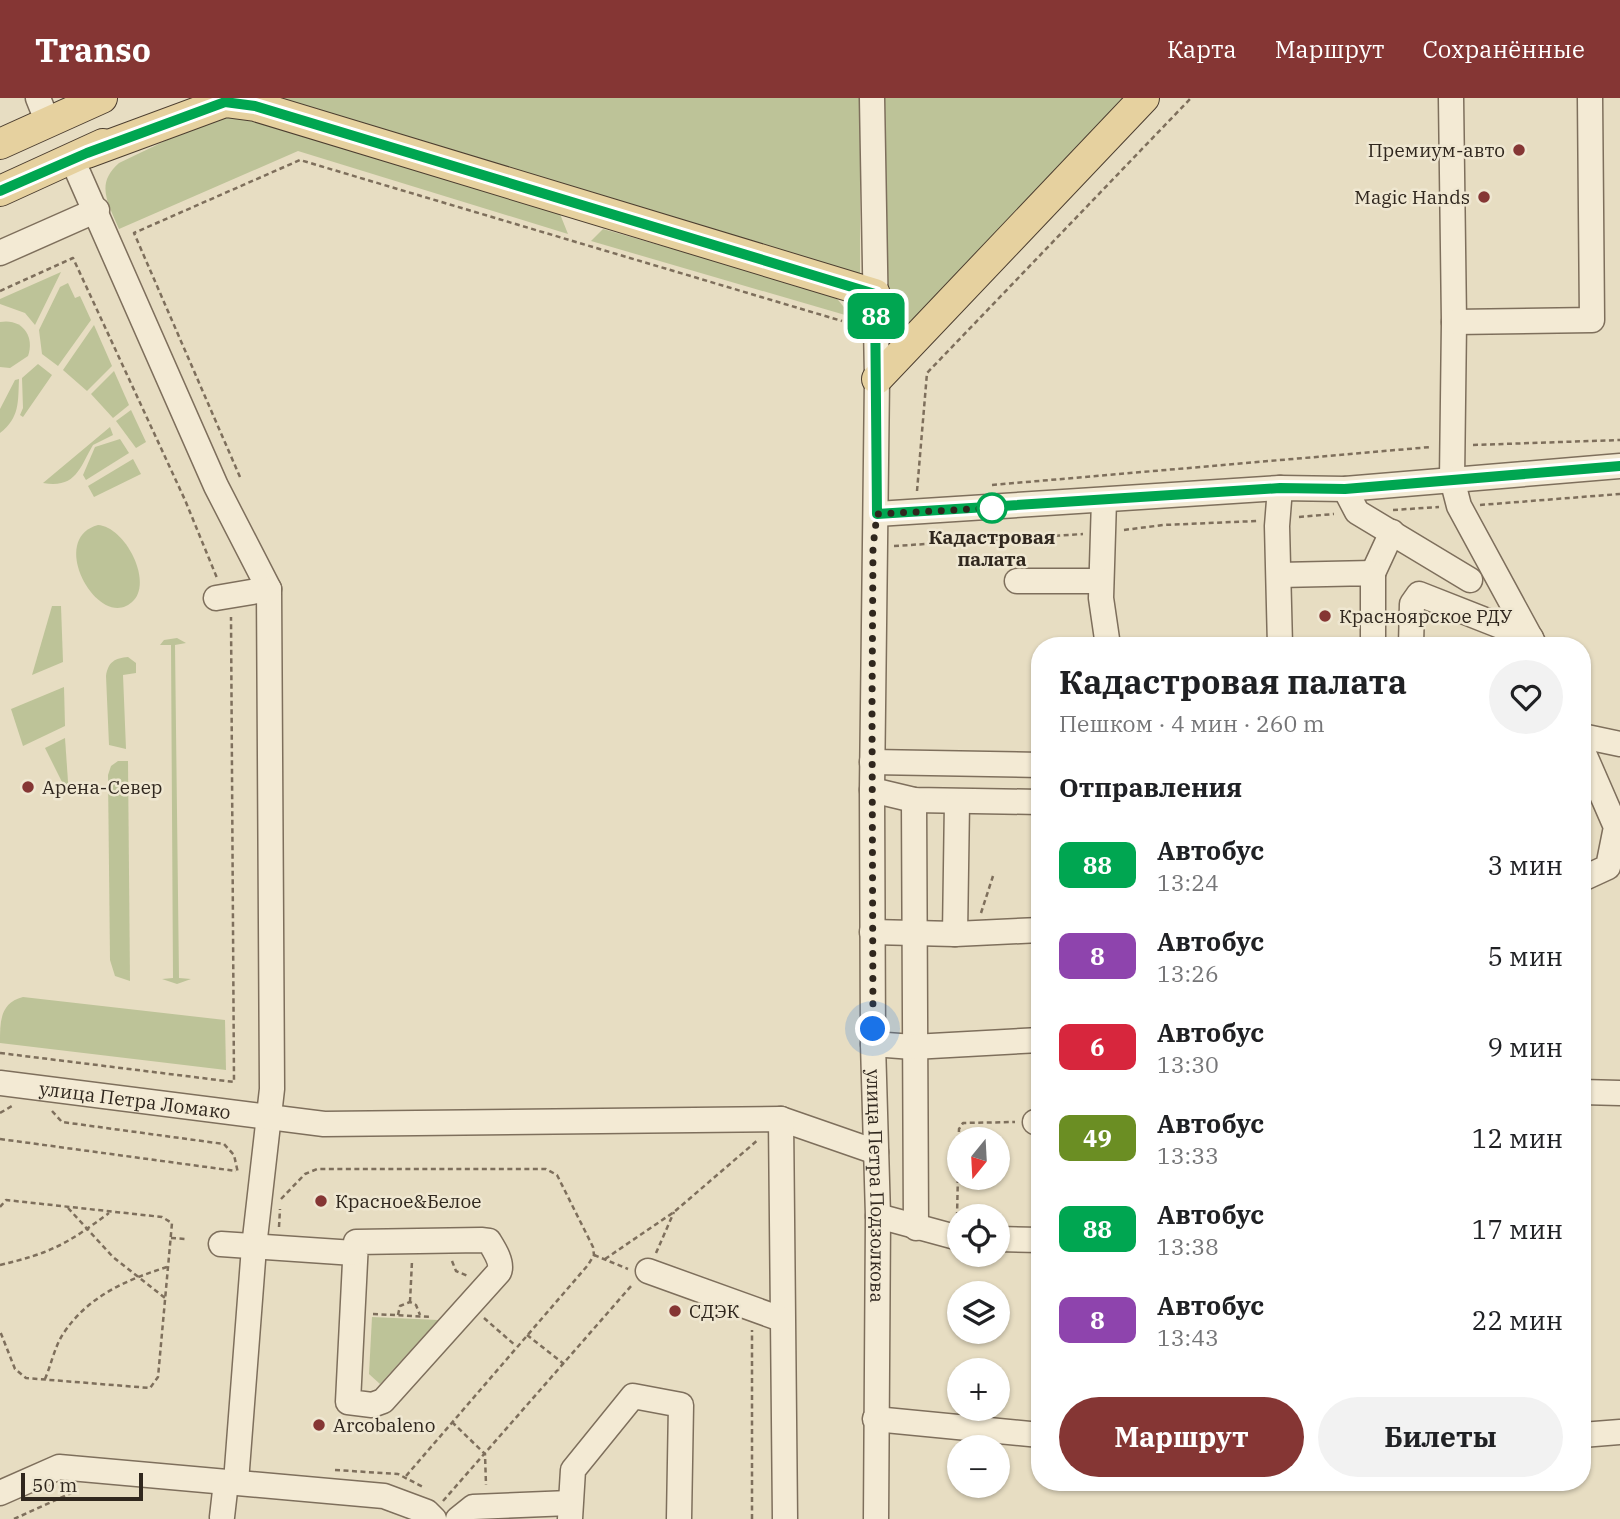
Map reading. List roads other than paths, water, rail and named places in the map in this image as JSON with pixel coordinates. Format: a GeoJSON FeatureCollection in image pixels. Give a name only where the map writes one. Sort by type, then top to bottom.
{"type":"FeatureCollection","features":[{"type":"Feature","properties":{"kind":"main road"},"geometry":{"type":"LineString","coordinates":[[0,144],[43,110],[102,98]]}},
{"type":"Feature","properties":{"kind":"main road"},"geometry":{"type":"LineString","coordinates":[[79,156],[190,98]]}},
{"type":"Feature","properties":{"kind":"main road"},"geometry":{"type":"LineString","coordinates":[[877,379],[1144,98]]}},
{"type":"Feature","properties":{"kind":"main road"},"geometry":{"type":"LineString","coordinates":[[0,191],[79,156],[225,102],[255,106],[875,294]]}},
{"type":"Feature","properties":{"kind":"street","name":"улица Петра Подзолкова"},"geometry":{"type":"LineString","coordinates":[[872,98],[877,379],[872,762],[873,1044],[878,1216],[876,1519]]}},
{"type":"Feature","properties":{"kind":"street"},"geometry":{"type":"LineString","coordinates":[[1451,98],[1454,322],[1452,479],[1458,506],[1530,637]]}},
{"type":"Feature","properties":{"kind":"street"},"geometry":{"type":"LineString","coordinates":[[1454,322],[1592,320],[1590,98]]}},
{"type":"Feature","properties":{"kind":"street"},"geometry":{"type":"LineString","coordinates":[[79,156],[97,210],[216,486],[269,589],[272,1089],[231,1482],[222,1517]]}},
{"type":"Feature","properties":{"kind":"street"},"geometry":{"type":"LineString","coordinates":[[0,253],[97,210]]}},
{"type":"Feature","properties":{"kind":"street"},"geometry":{"type":"LineString","coordinates":[[877,514],[1280,488],[1345,489],[1620,466]]}},
{"type":"Feature","properties":{"kind":"street"},"geometry":{"type":"LineString","coordinates":[[1280,488],[1277,520],[1280,637]]}},
{"type":"Feature","properties":{"kind":"street"},"geometry":{"type":"LineString","coordinates":[[1345,489],[1357,512],[1470,580]]}},
{"type":"Feature","properties":{"kind":"street"},"geometry":{"type":"LineString","coordinates":[[1104,500],[1101,581],[1107,637]]}},
{"type":"Feature","properties":{"kind":"street"},"geometry":{"type":"LineString","coordinates":[[1373,637],[1373,573],[1392,531]]}},
{"type":"Feature","properties":{"kind":"street"},"geometry":{"type":"LineString","coordinates":[[1279,575],[1373,573]]}},
{"type":"Feature","properties":{"kind":"street"},"geometry":{"type":"LineString","coordinates":[[1017,580],[1101,581]]}},
{"type":"Feature","properties":{"kind":"street"},"geometry":{"type":"LineString","coordinates":[[220,596],[269,589]]}},
{"type":"Feature","properties":{"kind":"street"},"geometry":{"type":"LineString","coordinates":[[1411,637],[1412,604],[1419,594],[1521,637]]}},
{"type":"Feature","properties":{"kind":"street"},"geometry":{"type":"LineString","coordinates":[[1591,738],[1620,744]]}},
{"type":"Feature","properties":{"kind":"street"},"geometry":{"type":"LineString","coordinates":[[872,762],[988,759],[1031,764]]}},
{"type":"Feature","properties":{"kind":"street"},"geometry":{"type":"LineString","coordinates":[[1591,770],[1616,827],[1608,867],[1591,875]]}},
{"type":"Feature","properties":{"kind":"street"},"geometry":{"type":"LineString","coordinates":[[872,790],[914,800],[1031,802]]}},
{"type":"Feature","properties":{"kind":"street"},"geometry":{"type":"LineString","coordinates":[[914,800],[916,1228]]}},
{"type":"Feature","properties":{"kind":"street"},"geometry":{"type":"LineString","coordinates":[[957,802],[965,933]]}},
{"type":"Feature","properties":{"kind":"street"},"geometry":{"type":"LineString","coordinates":[[872,932],[914,934],[1031,930]]}},
{"type":"Feature","properties":{"kind":"street"},"geometry":{"type":"LineString","coordinates":[[873,1044],[914,1046],[1031,1040]]}},
{"type":"Feature","properties":{"kind":"street","name":"улица Петра Ломако"},"geometry":{"type":"LineString","coordinates":[[0,1083],[324,1124],[780,1120],[876,1152]]}},
{"type":"Feature","properties":{"kind":"street"},"geometry":{"type":"LineString","coordinates":[[1591,1093],[1620,1093]]}},
{"type":"Feature","properties":{"kind":"street"},"geometry":{"type":"LineString","coordinates":[[780,1120],[785,1519]]}},
{"type":"Feature","properties":{"kind":"street"},"geometry":{"type":"LineString","coordinates":[[878,1216],[947,1235]]}},
{"type":"Feature","properties":{"kind":"street"},"geometry":{"type":"LineString","coordinates":[[1010,1239],[1031,1240]]}},
{"type":"Feature","properties":{"kind":"street"},"geometry":{"type":"LineString","coordinates":[[360,1241],[489,1241],[501,1268],[383,1401],[372,1405],[351,1404],[346,1399],[354,1253],[356,1242],[360,1241]]}},
{"type":"Feature","properties":{"kind":"street"},"geometry":{"type":"LineString","coordinates":[[221,1244],[354,1253]]}},
{"type":"Feature","properties":{"kind":"street"},"geometry":{"type":"LineString","coordinates":[[644,1272],[781,1319]]}},
{"type":"Feature","properties":{"kind":"street"},"geometry":{"type":"LineString","coordinates":[[0,1493],[59,1467],[384,1496],[427,1512],[445,1513],[473,1507],[570,1511],[573,1469],[633,1396],[681,1405],[679,1519]]}},
{"type":"Feature","properties":{"kind":"street"},"geometry":{"type":"LineString","coordinates":[[875,1419],[1031,1434]]}},
{"type":"Feature","properties":{"kind":"street"},"geometry":{"type":"LineString","coordinates":[[1591,1435],[1620,1433]]}},
{"type":"Feature","properties":{"kind":"place","name":"Премиум-авто"},"geometry":{"type":"Point","coordinates":[1519,150]}},
{"type":"Feature","properties":{"kind":"place","name":"Magic Hands"},"geometry":{"type":"Point","coordinates":[1484,197]}},
{"type":"Feature","properties":{"kind":"place","name":"Кадастровая палата"},"geometry":{"type":"Point","coordinates":[992,508]}},
{"type":"Feature","properties":{"kind":"place","name":"Красноярское РДУ"},"geometry":{"type":"Point","coordinates":[1325,616]}},
{"type":"Feature","properties":{"kind":"place","name":"Арена-Север"},"geometry":{"type":"Point","coordinates":[28,787]}},
{"type":"Feature","properties":{"kind":"place","name":"Красное&Белое"},"geometry":{"type":"Point","coordinates":[321,1201]}},
{"type":"Feature","properties":{"kind":"place","name":"СДЭК"},"geometry":{"type":"Point","coordinates":[675,1311]}},
{"type":"Feature","properties":{"kind":"place","name":"Arcobaleno"},"geometry":{"type":"Point","coordinates":[319,1425]}}]}
